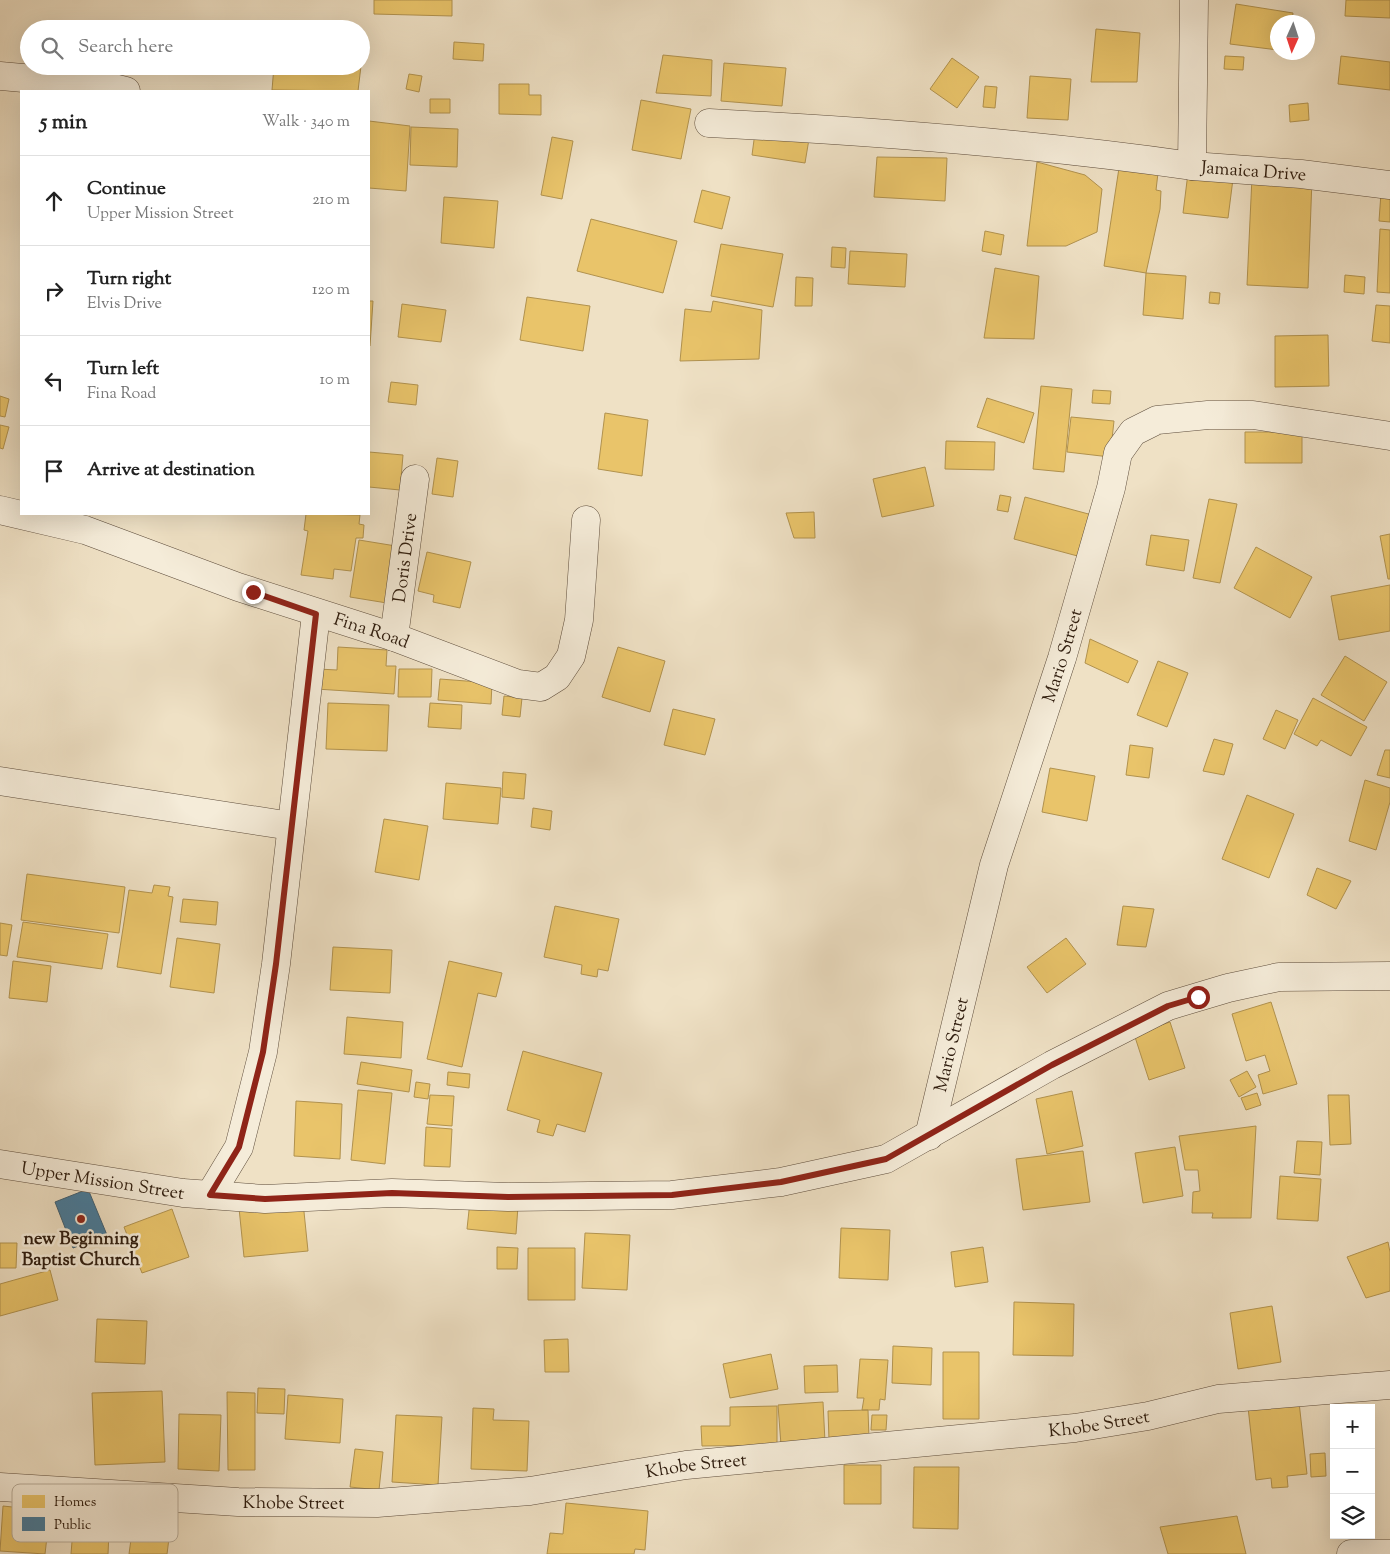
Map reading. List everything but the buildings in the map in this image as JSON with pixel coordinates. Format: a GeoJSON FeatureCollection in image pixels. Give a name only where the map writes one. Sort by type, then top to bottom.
{"type":"FeatureCollection","features":[{"type":"Feature","properties":{"kind":"street","name":"Jamaica Drive"},"geometry":{"type":"LineString","coordinates":[[1194,0],[1192,166],[1301,174],[1390,185]]}},
{"type":"Feature","properties":{"kind":"street"},"geometry":{"type":"LineString","coordinates":[[0,76],[102,85],[122,90]]}},
{"type":"Feature","properties":{"kind":"street"},"geometry":{"type":"LineString","coordinates":[[709,123],[865,130],[1079,151],[1192,166]]}},
{"type":"Feature","properties":{"kind":"street","name":"Mario Street"},"geometry":{"type":"LineString","coordinates":[[929,1136],[994,865],[1062,658],[1111,488],[1118,454],[1133,432],[1157,420],[1208,415],[1253,415],[1317,423],[1390,436]]}},
{"type":"Feature","properties":{"kind":"street","name":"Doris Drive"},"geometry":{"type":"LineString","coordinates":[[394,637],[416,480]]}},
{"type":"Feature","properties":{"kind":"street","name":"Fina Road"},"geometry":{"type":"LineString","coordinates":[[0,510],[20,515]]}},
{"type":"Feature","properties":{"kind":"street","name":"Fina Road"},"geometry":{"type":"LineString","coordinates":[[21,515],[85,530],[316,614],[394,637],[518,684],[541,687],[557,677],[571,656],[577,632],[586,520]]}},
{"type":"Feature","properties":{"kind":"street"},"geometry":{"type":"LineString","coordinates":[[210,1195],[239,1147],[263,1052],[276,964],[316,614]]}},
{"type":"Feature","properties":{"kind":"street"},"geometry":{"type":"LineString","coordinates":[[0,781],[291,826]]}},
{"type":"Feature","properties":{"kind":"street","name":"Upper Mission Street"},"geometry":{"type":"LineString","coordinates":[[0,1164],[183,1193],[265,1199],[392,1193],[508,1197],[672,1195],[781,1182],[886,1159],[1052,1065],[1168,1006],[1228,988],[1279,977],[1390,976]]}},
{"type":"Feature","properties":{"kind":"street","name":"Khobe Street"},"geometry":{"type":"LineString","coordinates":[[178,1498],[238,1502],[396,1501],[530,1491],[686,1465],[1075,1428],[1148,1416],[1218,1399],[1390,1385]]}},
{"type":"Feature","properties":{"kind":"street"},"geometry":{"type":"LineString","coordinates":[[1351,1554],[1390,1554]]}},
{"type":"Feature","properties":{"kind":"place","name":"new Beginning Baptist Church"},"geometry":{"type":"Point","coordinates":[81,1219]}},
{"type":"Feature","properties":{"kind":"route"},"geometry":{"type":"LineString","coordinates":[[253,592],[316,614],[285,871],[276,964],[263,1052],[239,1147],[210,1195],[265,1199],[392,1193],[508,1197],[672,1195],[781,1182],[886,1159],[1052,1065],[1168,1006],[1198,997]]}}]}
